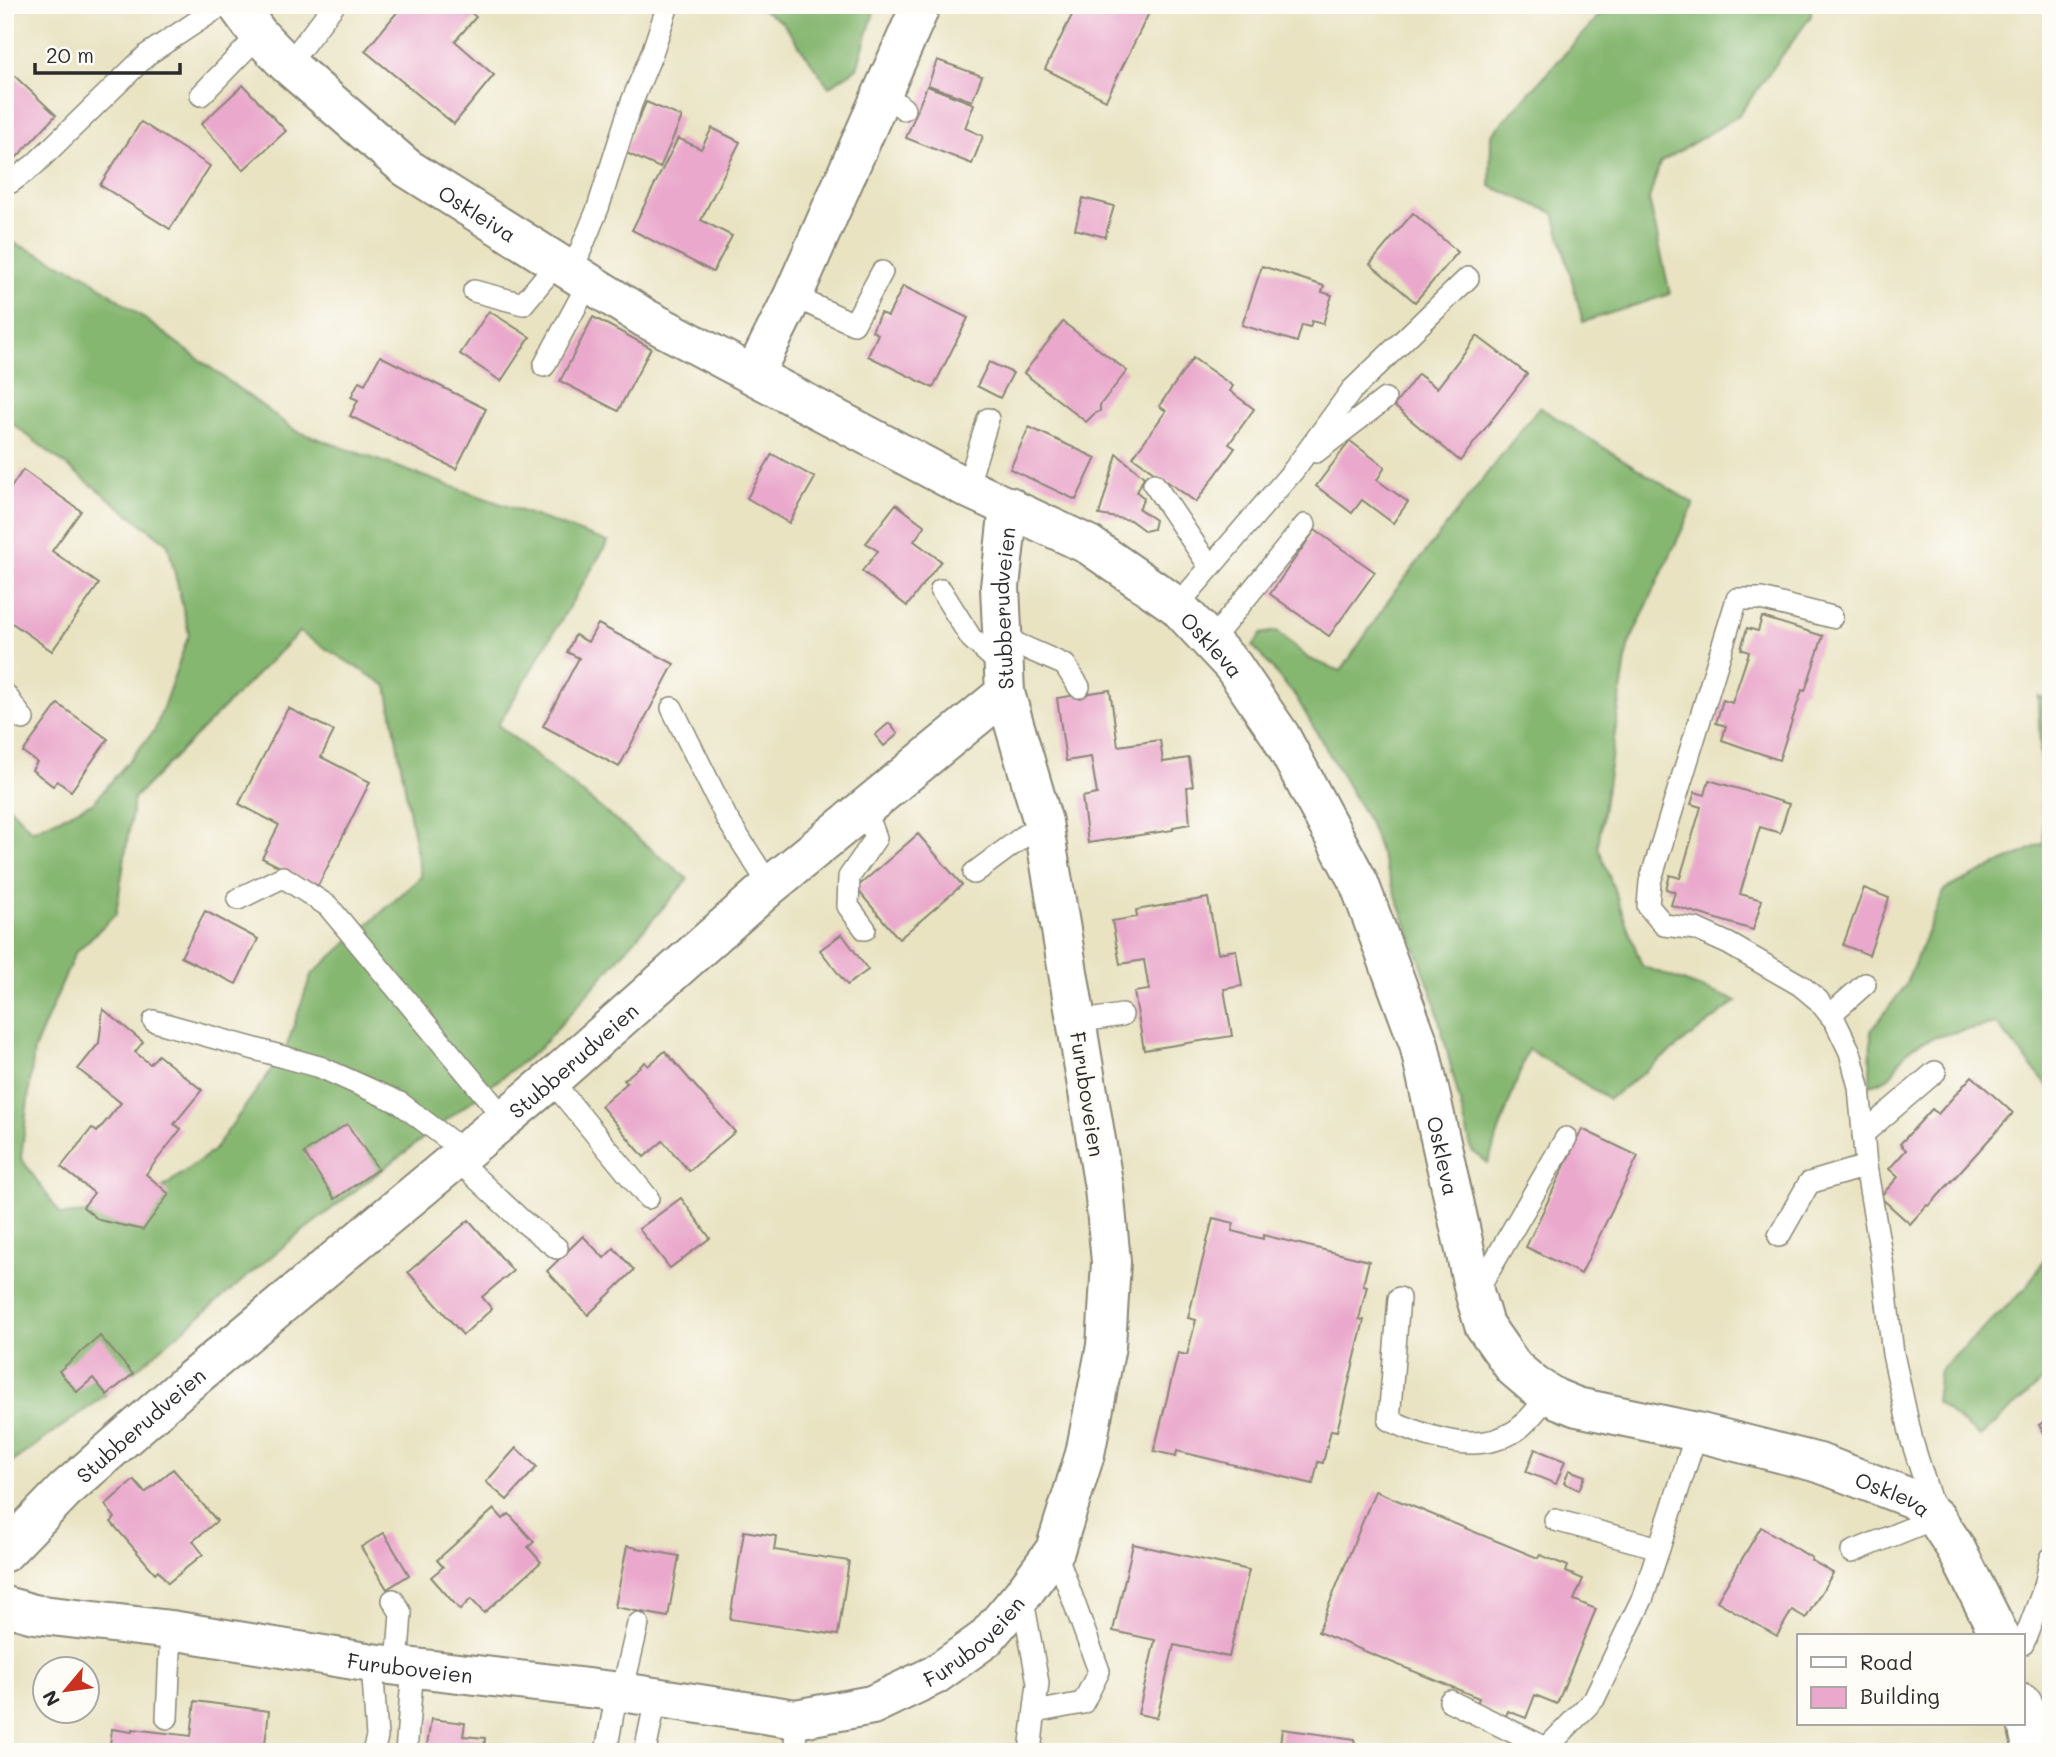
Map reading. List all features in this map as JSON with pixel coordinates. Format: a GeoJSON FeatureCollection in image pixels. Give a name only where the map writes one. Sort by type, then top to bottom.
{"type":"FeatureCollection","features":[{"type":"Feature","properties":{"kind":"street"},"geometry":{"type":"LineString","coordinates":[[754,374],[893,100],[921,5]]}},
{"type":"Feature","properties":{"kind":"street","name":"Oskleiva"},"geometry":{"type":"LineString","coordinates":[[248,20],[288,65],[407,168],[645,318],[967,488],[1009,506]]}},
{"type":"Feature","properties":{"kind":"street","name":"Oskleva"},"geometry":{"type":"LineString","coordinates":[[1009,506],[1089,545],[1177,606],[1233,666],[1280,735],[1359,883],[1419,1044],[1475,1295],[1484,1325],[1514,1368],[1549,1395],[1577,1407],[1697,1432],[1819,1463],[1913,1499],[1936,1518],[1955,1547],[1999,1634]]}},
{"type":"Feature","properties":{"kind":"street","name":"Stubberudveien"},"geometry":{"type":"LineString","coordinates":[[5,1552],[65,1490],[185,1385],[551,1080],[770,886],[865,808],[1003,666],[1000,587],[1009,506]]}},
{"type":"Feature","properties":{"kind":"street","name":"Furuboveien"},"geometry":{"type":"LineString","coordinates":[[5,1606],[34,1614],[171,1629],[394,1665],[632,1694],[795,1735],[872,1705],[935,1675],[985,1639],[1055,1550],[1085,1454],[1106,1346],[1111,1262],[1104,1188],[1043,822],[1003,666]]}},
{"type":"Feature","properties":{"kind":"street"},"geometry":{"type":"LineString","coordinates":[[2024,1709],[2033,1752]]}},
{"type":"Feature","properties":{"kind":"lane"},"geometry":{"type":"LineString","coordinates":[[5,183],[11,182],[34,165],[148,54],[222,5]]}},
{"type":"Feature","properties":{"kind":"lane"},"geometry":{"type":"LineString","coordinates":[[288,65],[334,5]]}},
{"type":"Feature","properties":{"kind":"lane"},"geometry":{"type":"LineString","coordinates":[[544,366],[572,272],[598,208],[631,104],[668,5]]}},
{"type":"Feature","properties":{"kind":"lane"},"geometry":{"type":"LineString","coordinates":[[201,95],[248,20]]}},
{"type":"Feature","properties":{"kind":"lane"},"geometry":{"type":"LineString","coordinates":[[474,291],[523,304],[572,272]]}},
{"type":"Feature","properties":{"kind":"lane"},"geometry":{"type":"LineString","coordinates":[[793,296],[854,324],[882,272]]}},
{"type":"Feature","properties":{"kind":"lane"},"geometry":{"type":"LineString","coordinates":[[1177,606],[1293,471],[1352,390],[1468,278]]}},
{"type":"Feature","properties":{"kind":"lane"},"geometry":{"type":"LineString","coordinates":[[1293,471],[1385,399]]}},
{"type":"Feature","properties":{"kind":"lane"},"geometry":{"type":"LineString","coordinates":[[967,488],[988,419]]}},
{"type":"Feature","properties":{"kind":"lane"},"geometry":{"type":"LineString","coordinates":[[1154,484],[1210,567]]}},
{"type":"Feature","properties":{"kind":"lane"},"geometry":{"type":"LineString","coordinates":[[1210,642],[1305,525]]}},
{"type":"Feature","properties":{"kind":"lane"},"geometry":{"type":"LineString","coordinates":[[941,590],[971,638],[1003,666],[1065,665],[1079,687]]}},
{"type":"Feature","properties":{"kind":"lane"},"geometry":{"type":"LineString","coordinates":[[1832,617],[1761,599],[1737,599],[1650,882],[1648,906],[1664,925],[1696,929],[1729,944],[1800,985],[1818,1000],[1835,1021],[1853,1064],[1859,1087],[1866,1166],[1882,1260],[1893,1354],[1912,1441],[1936,1518],[1852,1552]]}},
{"type":"Feature","properties":{"kind":"lane"},"geometry":{"type":"LineString","coordinates":[[5,694],[23,719]]}},
{"type":"Feature","properties":{"kind":"lane"},"geometry":{"type":"LineString","coordinates":[[672,708],[727,819],[770,886]]}},
{"type":"Feature","properties":{"kind":"lane"},"geometry":{"type":"LineString","coordinates":[[865,808],[876,838],[849,877],[848,906],[865,929]]}},
{"type":"Feature","properties":{"kind":"lane"},"geometry":{"type":"LineString","coordinates":[[974,873],[1043,822]]}},
{"type":"Feature","properties":{"kind":"lane"},"geometry":{"type":"LineString","coordinates":[[238,900],[283,877],[328,906],[505,1119]]}},
{"type":"Feature","properties":{"kind":"lane"},"geometry":{"type":"LineString","coordinates":[[1830,1015],[1864,984]]}},
{"type":"Feature","properties":{"kind":"lane"},"geometry":{"type":"LineString","coordinates":[[1076,1022],[1122,1015]]}},
{"type":"Feature","properties":{"kind":"lane"},"geometry":{"type":"LineString","coordinates":[[155,1021],[320,1067],[400,1103],[460,1156],[522,1220],[557,1248]]}},
{"type":"Feature","properties":{"kind":"lane"},"geometry":{"type":"LineString","coordinates":[[1863,1134],[1935,1072]]}},
{"type":"Feature","properties":{"kind":"lane"},"geometry":{"type":"LineString","coordinates":[[551,1080],[648,1198]]}},
{"type":"Feature","properties":{"kind":"lane"},"geometry":{"type":"LineString","coordinates":[[1475,1295],[1566,1138]]}},
{"type":"Feature","properties":{"kind":"lane"},"geometry":{"type":"LineString","coordinates":[[1779,1236],[1809,1183],[1866,1166]]}},
{"type":"Feature","properties":{"kind":"lane"},"geometry":{"type":"LineString","coordinates":[[1399,1298],[1389,1420],[1424,1436],[1482,1445],[1516,1431],[1549,1395]]}},
{"type":"Feature","properties":{"kind":"lane"},"geometry":{"type":"LineString","coordinates":[[1450,1701],[1545,1750],[1594,1699],[1643,1597],[1697,1432]]}},
{"type":"Feature","properties":{"kind":"lane"},"geometry":{"type":"LineString","coordinates":[[1555,1520],[1659,1548]]}},
{"type":"Feature","properties":{"kind":"lane"},"geometry":{"type":"LineString","coordinates":[[1035,1712],[1083,1703],[1100,1671],[1055,1550]]}},
{"type":"Feature","properties":{"kind":"lane"},"geometry":{"type":"LineString","coordinates":[[2024,1641],[2045,1586],[2051,1558]]}},
{"type":"Feature","properties":{"kind":"lane"},"geometry":{"type":"LineString","coordinates":[[1022,1595],[1038,1683],[1030,1752]]}},
{"type":"Feature","properties":{"kind":"lane"},"geometry":{"type":"LineString","coordinates":[[373,1752],[394,1665],[401,1613],[393,1600]]}},
{"type":"Feature","properties":{"kind":"lane"},"geometry":{"type":"LineString","coordinates":[[638,1624],[632,1694],[645,1752]]}},
{"type":"Feature","properties":{"kind":"lane"},"geometry":{"type":"LineString","coordinates":[[167,1718],[171,1629]]}},
{"type":"Feature","properties":{"kind":"lane"},"geometry":{"type":"LineString","coordinates":[[394,1665],[407,1752]]}},
{"type":"Feature","properties":{"kind":"lane"},"geometry":{"type":"LineString","coordinates":[[606,1752],[632,1694]]}},
{"type":"Feature","properties":{"kind":"green space"},"geometry":{"type":"Polygon","coordinates":[[[756,5],[876,5],[857,68],[829,87],[783,23],[756,5]]]}},
{"type":"Feature","properties":{"kind":"green space"},"geometry":{"type":"Polygon","coordinates":[[[1609,5],[1811,5],[1811,16],[1738,116],[1660,163],[1649,199],[1670,294],[1583,322],[1554,213],[1490,186],[1491,135],[1609,5]]]}},
{"type":"Feature","properties":{"kind":"green space"},"geometry":{"type":"Polygon","coordinates":[[[5,239],[84,274],[296,431],[608,542],[498,725],[688,879],[540,1048],[290,1241],[99,1400],[5,1467],[5,802],[32,831],[94,802],[155,730],[189,634],[168,544],[5,418],[5,239]],[[299,632],[134,798],[116,914],[75,953],[34,1050],[21,1158],[61,1215],[133,1209],[213,1151],[285,1051],[311,975],[421,877],[387,686],[299,632]]]}},
{"type":"Feature","properties":{"kind":"green space"},"geometry":{"type":"Polygon","coordinates":[[[1539,407],[1694,504],[1628,646],[1598,846],[1642,966],[1737,1001],[1609,1099],[1528,1049],[1488,1163],[1472,1151],[1434,999],[1369,822],[1296,697],[1253,646],[1261,634],[1277,631],[1309,659],[1341,671],[1395,591],[1539,407]]]}},
{"type":"Feature","properties":{"kind":"green space"},"geometry":{"type":"Polygon","coordinates":[[[2038,696],[2051,701],[2051,1090],[1997,1024],[1951,1033],[1916,1045],[1903,1056],[1887,1078],[1870,1085],[1871,1031],[1905,986],[1945,889],[2044,843],[2038,696]]]}},
{"type":"Feature","properties":{"kind":"green space"},"geometry":{"type":"Polygon","coordinates":[[[2051,1249],[2051,1373],[1980,1437],[1936,1402],[1940,1370],[2026,1288],[2051,1249]]]}},
{"type":"Feature","properties":{"kind":"building"},"geometry":{"type":"Polygon","coordinates":[[[403,5],[462,5],[476,17],[455,41],[494,75],[454,124],[365,51],[403,5]]]}},
{"type":"Feature","properties":{"kind":"building"},"geometry":{"type":"Polygon","coordinates":[[[1077,5],[1153,5],[1106,100],[1045,69],[1077,5]]]}},
{"type":"Feature","properties":{"kind":"building"},"geometry":{"type":"Polygon","coordinates":[[[937,60],[982,76],[972,101],[928,85],[937,60]]]}},
{"type":"Feature","properties":{"kind":"building"},"geometry":{"type":"Polygon","coordinates":[[[5,67],[56,115],[5,170],[5,67]]]}},
{"type":"Feature","properties":{"kind":"building"},"geometry":{"type":"Polygon","coordinates":[[[243,85],[286,131],[243,170],[201,124],[243,85]]]}},
{"type":"Feature","properties":{"kind":"building"},"geometry":{"type":"Polygon","coordinates":[[[927,86],[974,104],[965,128],[983,136],[972,164],[906,138],[927,86]]]}},
{"type":"Feature","properties":{"kind":"building"},"geometry":{"type":"Polygon","coordinates":[[[646,102],[682,117],[660,168],[624,152],[646,102]]]}},
{"type":"Feature","properties":{"kind":"building"},"geometry":{"type":"Polygon","coordinates":[[[141,122],[210,166],[170,229],[100,185],[141,122]]]}},
{"type":"Feature","properties":{"kind":"building"},"geometry":{"type":"Polygon","coordinates":[[[712,128],[740,142],[701,220],[732,236],[713,272],[632,230],[678,138],[701,149],[712,128]]]}},
{"type":"Feature","properties":{"kind":"building"},"geometry":{"type":"Polygon","coordinates":[[[1083,198],[1114,206],[1105,237],[1075,229],[1083,198]]]}},
{"type":"Feature","properties":{"kind":"building"},"geometry":{"type":"Polygon","coordinates":[[[1413,213],[1458,252],[1415,302],[1370,264],[1413,213]]]}},
{"type":"Feature","properties":{"kind":"building"},"geometry":{"type":"Polygon","coordinates":[[[1262,266],[1324,286],[1322,292],[1332,295],[1323,324],[1312,321],[1310,327],[1302,325],[1297,342],[1242,325],[1262,266]]]}},
{"type":"Feature","properties":{"kind":"building"},"geometry":{"type":"Polygon","coordinates":[[[903,286],[968,318],[933,388],[868,356],[878,334],[872,331],[880,313],[888,316],[903,286]]]}},
{"type":"Feature","properties":{"kind":"building"},"geometry":{"type":"Polygon","coordinates":[[[489,311],[530,337],[501,381],[460,354],[489,311]]]}},
{"type":"Feature","properties":{"kind":"building"},"geometry":{"type":"Polygon","coordinates":[[[593,317],[651,348],[618,411],[560,381],[593,317]]]}},
{"type":"Feature","properties":{"kind":"building"},"geometry":{"type":"Polygon","coordinates":[[[1063,322],[1127,371],[1100,405],[1100,411],[1086,422],[1024,373],[1063,322]]]}},
{"type":"Feature","properties":{"kind":"building"},"geometry":{"type":"Polygon","coordinates":[[[1477,336],[1527,374],[1460,461],[1394,406],[1418,374],[1437,388],[1477,336]]]}},
{"type":"Feature","properties":{"kind":"building"},"geometry":{"type":"Polygon","coordinates":[[[380,356],[486,409],[456,469],[350,416],[358,400],[351,397],[359,381],[365,384],[380,356]]]}},
{"type":"Feature","properties":{"kind":"building"},"geometry":{"type":"Polygon","coordinates":[[[1193,358],[1233,386],[1230,391],[1254,409],[1229,444],[1235,448],[1196,502],[1133,457],[1166,411],[1159,406],[1193,358]]]}},
{"type":"Feature","properties":{"kind":"building"},"geometry":{"type":"Polygon","coordinates":[[[989,362],[1013,373],[1000,398],[977,386],[989,362]]]}},
{"type":"Feature","properties":{"kind":"building"},"geometry":{"type":"Polygon","coordinates":[[[1029,427],[1096,458],[1076,500],[1010,469],[1029,427]]]}},
{"type":"Feature","properties":{"kind":"building"},"geometry":{"type":"Polygon","coordinates":[[[1350,441],[1385,467],[1377,480],[1408,502],[1393,523],[1362,500],[1352,513],[1316,486],[1350,441]]]}},
{"type":"Feature","properties":{"kind":"building"},"geometry":{"type":"Polygon","coordinates":[[[772,454],[815,478],[789,523],[747,498],[772,454]]]}},
{"type":"Feature","properties":{"kind":"building"},"geometry":{"type":"Polygon","coordinates":[[[1117,454],[1144,477],[1137,492],[1144,498],[1139,509],[1155,520],[1153,529],[1145,531],[1130,520],[1099,515],[1117,454]]]}},
{"type":"Feature","properties":{"kind":"building"},"geometry":{"type":"Polygon","coordinates":[[[23,470],[81,511],[52,551],[99,584],[52,651],[5,618],[5,496],[23,470]]]}},
{"type":"Feature","properties":{"kind":"building"},"geometry":{"type":"Polygon","coordinates":[[[896,504],[925,526],[914,541],[941,561],[907,606],[862,571],[878,551],[866,543],[896,504]]]}},
{"type":"Feature","properties":{"kind":"building"},"geometry":{"type":"Polygon","coordinates":[[[1315,530],[1375,572],[1329,636],[1270,594],[1315,530]]]}},
{"type":"Feature","properties":{"kind":"building"},"geometry":{"type":"Polygon","coordinates":[[[1762,617],[1823,636],[1779,760],[1722,740],[1726,726],[1716,723],[1723,700],[1732,703],[1749,652],[1741,649],[1747,628],[1758,631],[1762,617]]]}},
{"type":"Feature","properties":{"kind":"building"},"geometry":{"type":"Polygon","coordinates":[[[598,624],[674,664],[619,767],[543,726],[579,658],[567,652],[575,635],[588,642],[598,624]]]}},
{"type":"Feature","properties":{"kind":"building"},"geometry":{"type":"Polygon","coordinates":[[[1110,690],[1118,746],[1160,740],[1163,762],[1189,758],[1193,786],[1187,787],[1190,824],[1173,827],[1173,830],[1088,843],[1082,797],[1097,794],[1091,757],[1066,761],[1057,698],[1110,690]]]}},
{"type":"Feature","properties":{"kind":"building"},"geometry":{"type":"Polygon","coordinates":[[[58,704],[108,739],[71,791],[57,781],[53,786],[32,770],[37,762],[23,752],[58,704]]]}},
{"type":"Feature","properties":{"kind":"building"},"geometry":{"type":"Polygon","coordinates":[[[288,708],[334,731],[321,757],[370,782],[318,886],[262,858],[279,825],[239,804],[288,708]]]}},
{"type":"Feature","properties":{"kind":"building"},"geometry":{"type":"Polygon","coordinates":[[[889,723],[898,734],[884,746],[875,735],[889,723]]]}},
{"type":"Feature","properties":{"kind":"building"},"geometry":{"type":"Polygon","coordinates":[[[1709,780],[1789,804],[1780,833],[1760,827],[1740,894],[1762,900],[1753,930],[1671,905],[1675,892],[1666,889],[1670,875],[1680,878],[1701,807],[1691,804],[1695,792],[1705,795],[1709,780]]]}},
{"type":"Feature","properties":{"kind":"building"},"geometry":{"type":"Polygon","coordinates":[[[918,834],[962,885],[899,939],[856,888],[918,834]]]}},
{"type":"Feature","properties":{"kind":"building"},"geometry":{"type":"Polygon","coordinates":[[[1864,888],[1889,898],[1869,955],[1843,945],[1864,888]]]}},
{"type":"Feature","properties":{"kind":"building"},"geometry":{"type":"Polygon","coordinates":[[[1208,898],[1218,953],[1236,950],[1242,986],[1224,989],[1232,1036],[1144,1050],[1134,992],[1149,990],[1144,960],[1120,964],[1112,921],[1137,917],[1136,910],[1208,898]]]}},
{"type":"Feature","properties":{"kind":"building"},"geometry":{"type":"Polygon","coordinates":[[[205,911],[258,939],[236,984],[181,957],[205,911]]]}},
{"type":"Feature","properties":{"kind":"building"},"geometry":{"type":"Polygon","coordinates":[[[842,934],[868,970],[847,985],[820,950],[842,934]]]}},
{"type":"Feature","properties":{"kind":"building"},"geometry":{"type":"Polygon","coordinates":[[[103,1009],[143,1042],[135,1052],[150,1064],[158,1055],[202,1090],[174,1124],[181,1129],[146,1174],[169,1194],[143,1230],[99,1220],[83,1207],[94,1193],[61,1167],[92,1128],[97,1132],[121,1103],[78,1069],[99,1043],[103,1009]]]}},
{"type":"Feature","properties":{"kind":"building"},"geometry":{"type":"Polygon","coordinates":[[[665,1051],[735,1132],[689,1171],[663,1141],[644,1157],[601,1106],[627,1083],[624,1080],[645,1062],[648,1066],[665,1051]]]}},
{"type":"Feature","properties":{"kind":"building"},"geometry":{"type":"Polygon","coordinates":[[[1972,1076],[2013,1113],[1910,1224],[1880,1197],[1898,1177],[1889,1169],[1906,1150],[1900,1144],[1932,1109],[1938,1114],[1972,1076]]]}},
{"type":"Feature","properties":{"kind":"building"},"geometry":{"type":"Polygon","coordinates":[[[347,1124],[378,1169],[335,1199],[304,1153],[347,1124]]]}},
{"type":"Feature","properties":{"kind":"building"},"geometry":{"type":"Polygon","coordinates":[[[1582,1129],[1638,1156],[1581,1274],[1526,1247],[1582,1129]]]}},
{"type":"Feature","properties":{"kind":"building"},"geometry":{"type":"Polygon","coordinates":[[[681,1198],[710,1238],[670,1268],[639,1229],[681,1198]]]}},
{"type":"Feature","properties":{"kind":"building"},"geometry":{"type":"Polygon","coordinates":[[[1213,1218],[1234,1223],[1232,1231],[1263,1239],[1263,1235],[1369,1261],[1363,1285],[1367,1286],[1359,1319],[1364,1320],[1337,1431],[1331,1430],[1323,1463],[1318,1462],[1313,1484],[1177,1451],[1176,1456],[1154,1451],[1178,1353],[1187,1355],[1196,1320],[1188,1318],[1213,1218]]]}},
{"type":"Feature","properties":{"kind":"building"},"geometry":{"type":"Polygon","coordinates":[[[469,1220],[513,1271],[482,1297],[492,1309],[463,1335],[408,1272],[469,1220]]]}},
{"type":"Feature","properties":{"kind":"building"},"geometry":{"type":"Polygon","coordinates":[[[583,1236],[604,1258],[614,1248],[634,1270],[588,1315],[547,1271],[583,1236]]]}},
{"type":"Feature","properties":{"kind":"building"},"geometry":{"type":"Polygon","coordinates":[[[100,1336],[133,1374],[107,1395],[93,1378],[77,1392],[59,1371],[100,1336]]]}},
{"type":"Feature","properties":{"kind":"building"},"geometry":{"type":"Polygon","coordinates":[[[2051,1417],[2051,1443],[2039,1425],[2051,1417]]]}},
{"type":"Feature","properties":{"kind":"building"},"geometry":{"type":"Polygon","coordinates":[[[516,1448],[537,1467],[507,1500],[486,1482],[516,1448]]]}},
{"type":"Feature","properties":{"kind":"building"},"geometry":{"type":"Polygon","coordinates":[[[1535,1449],[1565,1461],[1556,1484],[1526,1472],[1535,1449]]]}},
{"type":"Feature","properties":{"kind":"building"},"geometry":{"type":"Polygon","coordinates":[[[173,1469],[217,1521],[193,1541],[203,1554],[168,1583],[158,1570],[155,1573],[111,1522],[115,1518],[105,1505],[134,1480],[145,1493],[173,1469]]]}},
{"type":"Feature","properties":{"kind":"building"},"geometry":{"type":"Polygon","coordinates":[[[1569,1470],[1585,1476],[1579,1490],[1564,1483],[1569,1470]]]}},
{"type":"Feature","properties":{"kind":"building"},"geometry":{"type":"Polygon","coordinates":[[[1375,1491],[1538,1558],[1540,1555],[1568,1566],[1566,1572],[1583,1579],[1574,1600],[1596,1609],[1557,1704],[1535,1695],[1526,1718],[1508,1711],[1506,1716],[1477,1704],[1479,1698],[1318,1632],[1375,1491]]]}},
{"type":"Feature","properties":{"kind":"building"},"geometry":{"type":"Polygon","coordinates":[[[494,1509],[503,1519],[509,1514],[534,1542],[528,1547],[541,1562],[484,1613],[471,1599],[460,1610],[431,1577],[443,1567],[437,1560],[494,1509]]]}},
{"type":"Feature","properties":{"kind":"building"},"geometry":{"type":"Polygon","coordinates":[[[1761,1527],[1833,1573],[1806,1618],[1792,1610],[1777,1636],[1717,1601],[1761,1527]]]}},
{"type":"Feature","properties":{"kind":"building"},"geometry":{"type":"Polygon","coordinates":[[[744,1531],[776,1536],[774,1550],[849,1561],[838,1635],[730,1619],[744,1531]]]}},
{"type":"Feature","properties":{"kind":"building"},"geometry":{"type":"Polygon","coordinates":[[[384,1533],[409,1575],[387,1589],[361,1547],[384,1533]]]}},
{"type":"Feature","properties":{"kind":"building"},"geometry":{"type":"Polygon","coordinates":[[[1133,1544],[1249,1570],[1229,1657],[1174,1645],[1157,1718],[1138,1714],[1155,1640],[1113,1631],[1133,1544]]]}},
{"type":"Feature","properties":{"kind":"building"},"geometry":{"type":"Polygon","coordinates":[[[627,1546],[679,1556],[668,1617],[615,1607],[627,1546]]]}},
{"type":"Feature","properties":{"kind":"building"},"geometry":{"type":"Polygon","coordinates":[[[195,1701],[269,1711],[264,1752],[109,1752],[112,1729],[191,1736],[195,1701]]]}},
{"type":"Feature","properties":{"kind":"building"},"geometry":{"type":"Polygon","coordinates":[[[431,1719],[465,1723],[463,1736],[485,1738],[484,1752],[426,1752],[431,1719]]]}},
{"type":"Feature","properties":{"kind":"building"},"geometry":{"type":"Polygon","coordinates":[[[1282,1729],[1355,1739],[1353,1752],[1279,1752],[1282,1729]]]}}]}
